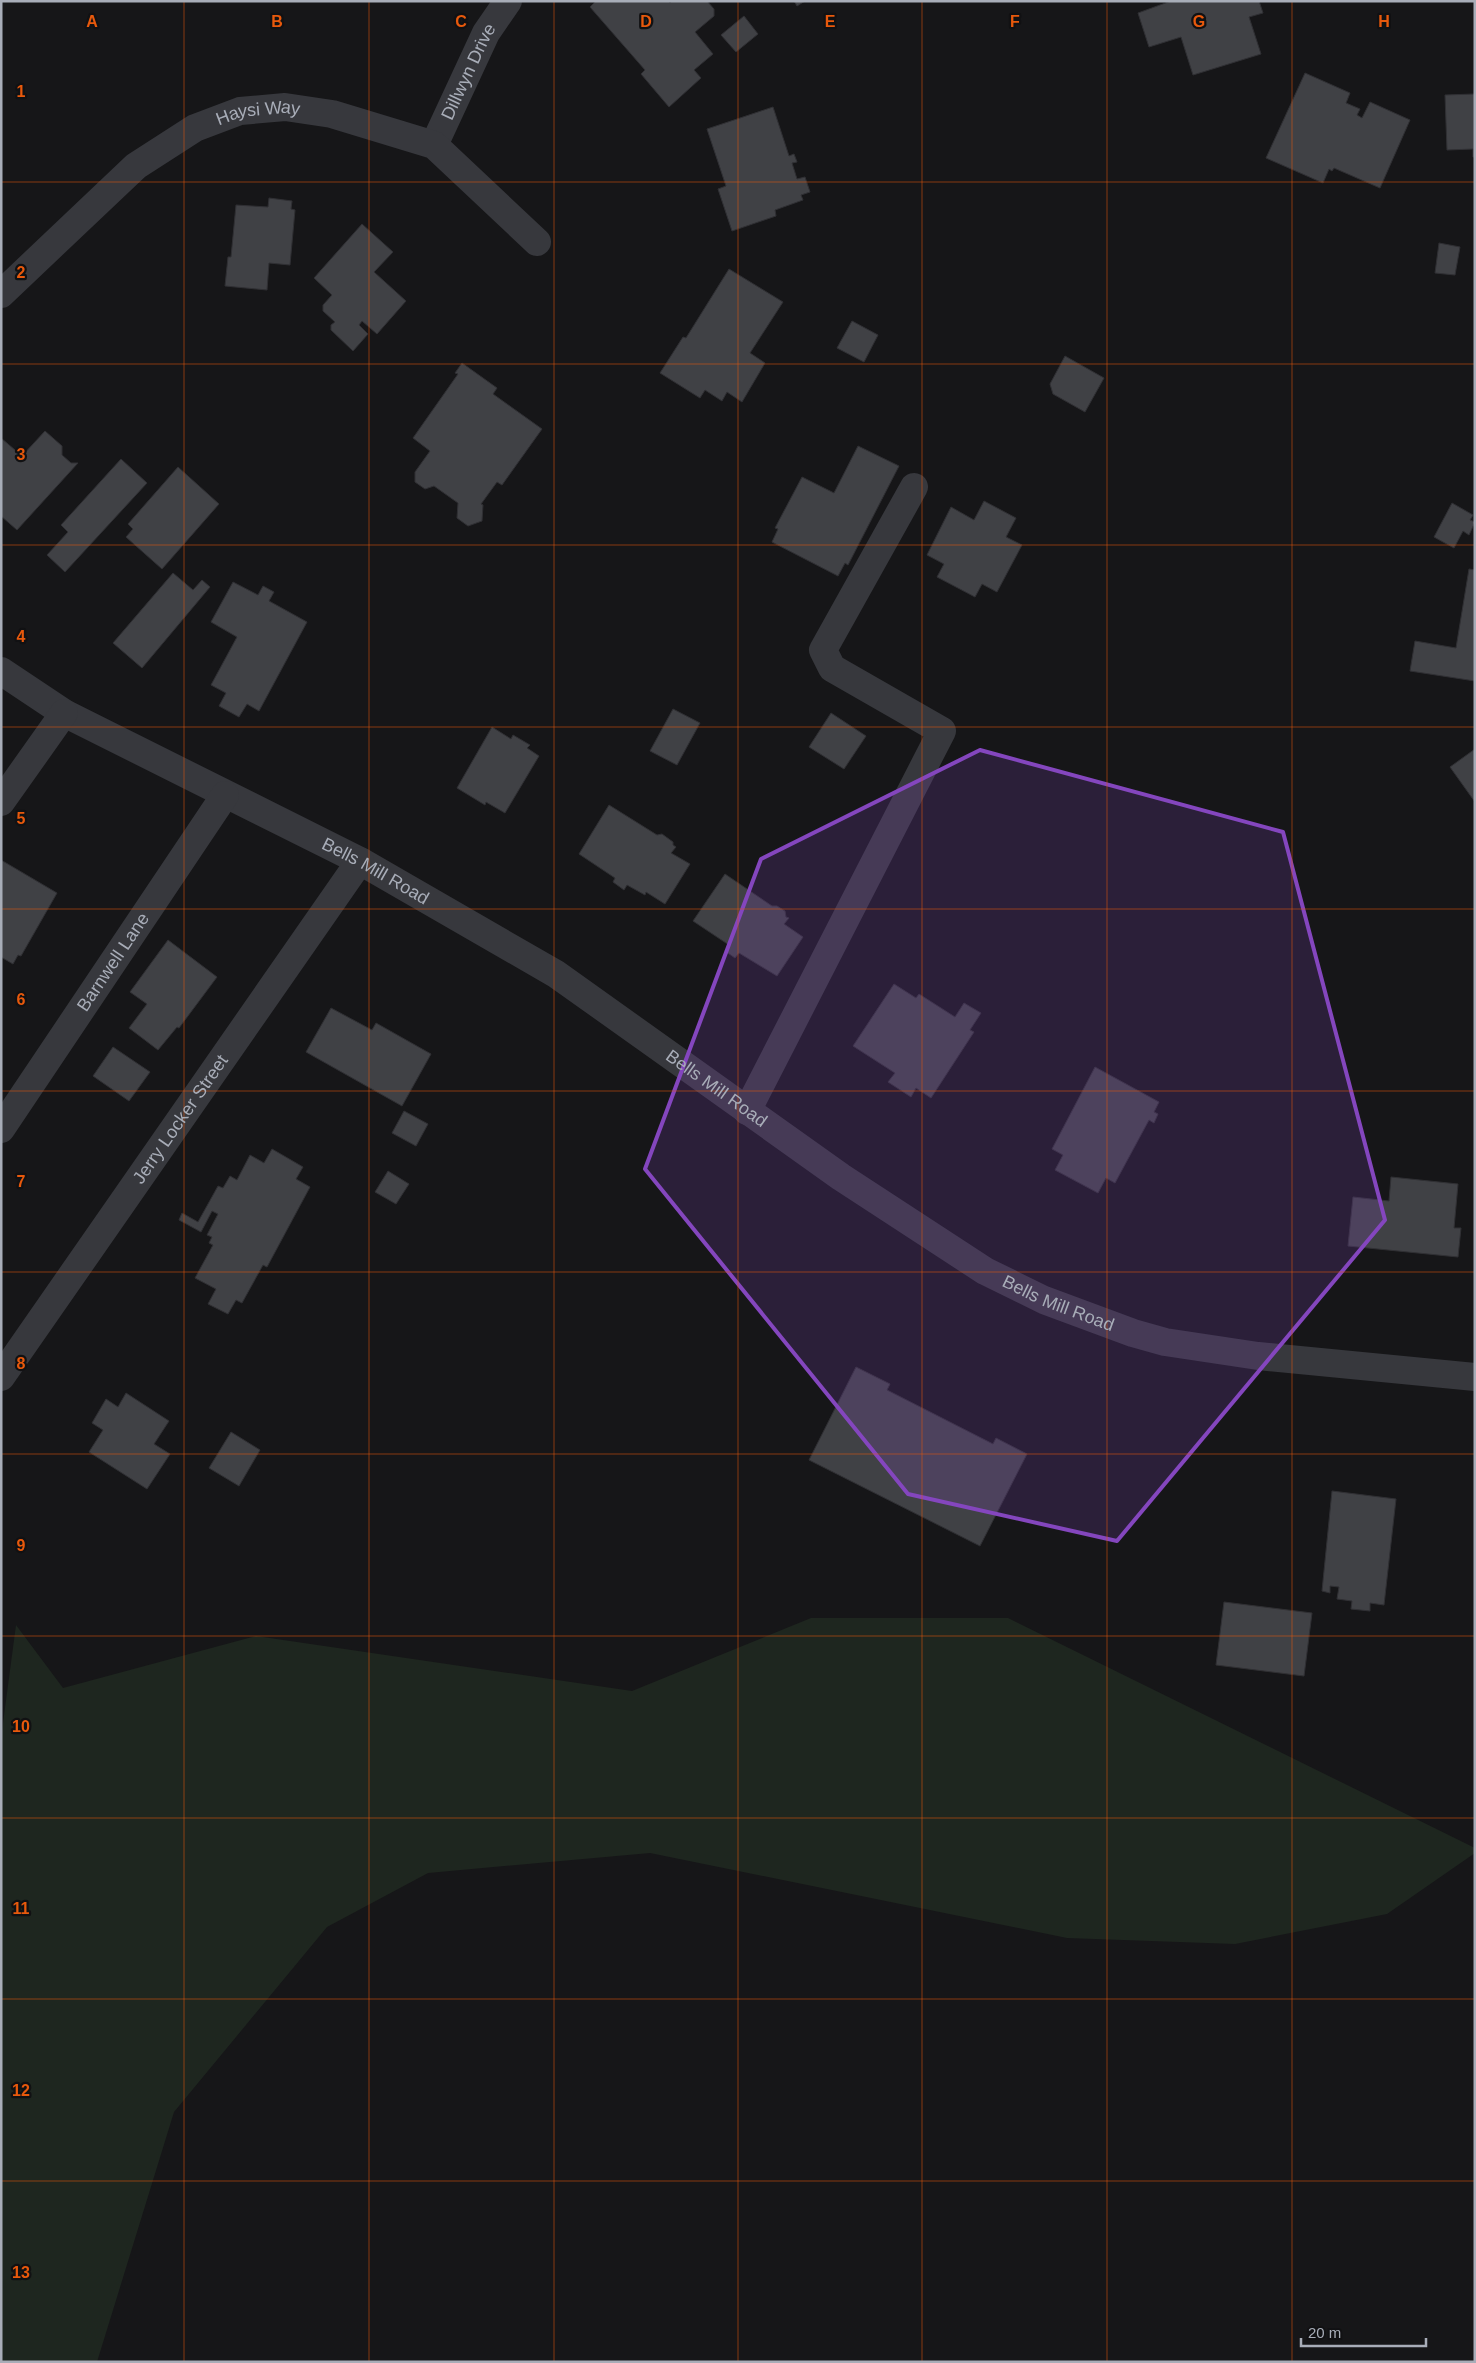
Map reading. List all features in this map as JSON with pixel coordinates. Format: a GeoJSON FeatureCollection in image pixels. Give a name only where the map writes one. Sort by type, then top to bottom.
{"type":"FeatureCollection","features":[{"type":"Feature","properties":{"kind":"street","name":"Dillwyn Drive"},"geometry":{"type":"LineString","coordinates":[[434,145],[486,33],[508,1]]}},
{"type":"Feature","properties":{"kind":"street","name":"Haysi Way"},"geometry":{"type":"LineString","coordinates":[[1,294],[136,166],[195,128],[240,111],[285,107],[332,114],[434,145],[537,242]]}},
{"type":"Feature","properties":{"kind":"street"},"geometry":{"type":"LineString","coordinates":[[747,1111],[942,732],[832,668],[823,650],[914,487]]}},
{"type":"Feature","properties":{"kind":"street","name":"Bells Mill Road"},"geometry":{"type":"LineString","coordinates":[[1,671],[64,713],[360,862],[556,974],[841,1177],[985,1270],[1044,1300],[1133,1333],[1165,1342],[1258,1356],[1475,1377]]}},
{"type":"Feature","properties":{"kind":"street"},"geometry":{"type":"LineString","coordinates":[[1,802],[64,713]]}},
{"type":"Feature","properties":{"kind":"street","name":"Barnwell Lane"},"geometry":{"type":"LineString","coordinates":[[1,1129],[225,795]]}},
{"type":"Feature","properties":{"kind":"street","name":"Jerry Locker Street"},"geometry":{"type":"LineString","coordinates":[[1,1377],[360,862]]}},
{"type":"Feature","properties":{"kind":"highlighted area"},"geometry":{"type":"Polygon","coordinates":[[[980,750],[1283,832],[1385,1220],[1117,1541],[908,1494],[645,1169],[761,859],[980,750]]]}},
{"type":"Feature","properties":{"kind":"shaded area"},"geometry":{"type":"Polygon","coordinates":[[[811,1618],[1008,1618],[1475,1848],[1475,1853],[1387,1914],[1235,1944],[1067,1938],[650,1853],[428,1873],[327,1927],[174,2112],[97,2362],[1,2362],[1,1738],[16,1625],[63,1688],[256,1636],[632,1691],[811,1618]]]}},
{"type":"Feature","properties":{"kind":"building"},"geometry":{"type":"Polygon","coordinates":[[[596,1],[669,1],[670,3],[672,1],[707,1],[714,9],[714,16],[695,32],[713,54],[694,70],[701,78],[669,107],[641,74],[645,70],[590,7],[596,1]]]}},
{"type":"Feature","properties":{"kind":"building"},"geometry":{"type":"Polygon","coordinates":[[[794,1],[805,1],[797,6],[794,1]]]}},
{"type":"Feature","properties":{"kind":"building"},"geometry":{"type":"Polygon","coordinates":[[[1171,1],[1259,1],[1263,13],[1249,17],[1261,54],[1193,75],[1181,37],[1149,47],[1138,13],[1171,1]]]}},
{"type":"Feature","properties":{"kind":"building"},"geometry":{"type":"Polygon","coordinates":[[[744,16],[758,34],[736,52],[721,35],[744,16]]]}},
{"type":"Feature","properties":{"kind":"building"},"geometry":{"type":"Polygon","coordinates":[[[1305,73],[1350,93],[1346,103],[1360,109],[1357,115],[1362,118],[1370,102],[1410,120],[1380,188],[1334,168],[1332,171],[1329,169],[1323,183],[1266,158],[1305,73]]]}},
{"type":"Feature","properties":{"kind":"building"},"geometry":{"type":"Polygon","coordinates":[[[1475,94],[1475,157],[1473,157],[1473,149],[1447,150],[1445,95],[1475,94]]]}},
{"type":"Feature","properties":{"kind":"building"},"geometry":{"type":"Polygon","coordinates":[[[773,107],[789,156],[794,154],[797,162],[792,163],[797,179],[805,177],[810,192],[801,195],[803,200],[775,210],[776,216],[732,231],[718,189],[726,186],[707,129],[773,107]]]}},
{"type":"Feature","properties":{"kind":"building"},"geometry":{"type":"Polygon","coordinates":[[[269,198],[292,201],[291,209],[295,210],[290,265],[269,263],[267,290],[225,286],[228,257],[231,257],[236,205],[268,207],[269,198]]]}},
{"type":"Feature","properties":{"kind":"building"},"geometry":{"type":"Polygon","coordinates":[[[362,224],[393,252],[374,272],[406,301],[377,334],[362,321],[359,325],[368,334],[353,351],[331,330],[331,325],[335,322],[323,311],[323,305],[332,295],[314,278],[362,224]]]}},
{"type":"Feature","properties":{"kind":"building"},"geometry":{"type":"Polygon","coordinates":[[[1439,243],[1460,247],[1455,275],[1435,273],[1439,243]]]}},
{"type":"Feature","properties":{"kind":"building"},"geometry":{"type":"Polygon","coordinates":[[[729,269],[783,302],[750,353],[765,363],[742,402],[727,392],[722,401],[705,390],[700,398],[660,373],[683,337],[686,338],[729,269]]]}},
{"type":"Feature","properties":{"kind":"building"},"geometry":{"type":"Polygon","coordinates":[[[852,321],[878,335],[864,362],[837,348],[852,321]]]}},
{"type":"Feature","properties":{"kind":"building"},"geometry":{"type":"Polygon","coordinates":[[[1065,356],[1104,378],[1085,412],[1053,394],[1050,384],[1065,356]]]}},
{"type":"Feature","properties":{"kind":"building"},"geometry":{"type":"Polygon","coordinates":[[[462,363],[497,388],[493,394],[542,429],[502,485],[497,482],[481,504],[483,505],[482,521],[468,526],[457,518],[458,503],[434,486],[425,489],[415,482],[415,472],[430,451],[413,438],[458,374],[455,373],[462,363]]]}},
{"type":"Feature","properties":{"kind":"building"},"geometry":{"type":"Polygon","coordinates":[[[45,431],[62,446],[62,455],[71,463],[78,463],[17,530],[1,516],[1,438],[22,456],[45,431]]]}},
{"type":"Feature","properties":{"kind":"building"},"geometry":{"type":"Polygon","coordinates":[[[858,446],[899,466],[848,565],[845,563],[838,576],[772,542],[778,529],[775,528],[802,477],[834,493],[858,446]]]}},
{"type":"Feature","properties":{"kind":"building"},"geometry":{"type":"Polygon","coordinates":[[[121,459],[147,483],[65,572],[47,555],[68,532],[61,525],[121,459]]]}},
{"type":"Feature","properties":{"kind":"building"},"geometry":{"type":"Polygon","coordinates":[[[178,467],[219,504],[162,569],[126,537],[133,529],[128,524],[178,467]]]}},
{"type":"Feature","properties":{"kind":"building"},"geometry":{"type":"Polygon","coordinates":[[[984,501],[1016,518],[1006,537],[1022,545],[997,592],[982,584],[975,597],[937,577],[944,564],[927,555],[951,507],[974,520],[984,501]]]}},
{"type":"Feature","properties":{"kind":"building"},"geometry":{"type":"Polygon","coordinates":[[[1452,503],[1473,515],[1470,520],[1475,522],[1469,535],[1463,531],[1454,548],[1434,537],[1452,503]]]}},
{"type":"Feature","properties":{"kind":"building"},"geometry":{"type":"Polygon","coordinates":[[[1469,569],[1475,570],[1475,681],[1410,671],[1415,641],[1456,648],[1469,569]]]}},
{"type":"Feature","properties":{"kind":"building"},"geometry":{"type":"Polygon","coordinates":[[[173,573],[193,590],[202,580],[210,587],[142,668],[113,643],[173,573]]]}},
{"type":"Feature","properties":{"kind":"building"},"geometry":{"type":"Polygon","coordinates":[[[233,582],[258,595],[263,586],[274,592],[269,601],[307,622],[259,711],[247,704],[239,717],[219,706],[226,693],[211,685],[237,637],[211,622],[233,582]]]}},
{"type":"Feature","properties":{"kind":"building"},"geometry":{"type":"Polygon","coordinates":[[[673,709],[700,723],[677,765],[650,751],[673,709]]]}},
{"type":"Feature","properties":{"kind":"building"},"geometry":{"type":"Polygon","coordinates":[[[831,713],[866,736],[844,769],[809,747],[831,713]]]}},
{"type":"Feature","properties":{"kind":"building"},"geometry":{"type":"Polygon","coordinates":[[[492,727],[511,739],[513,735],[530,745],[527,748],[539,756],[505,813],[486,802],[485,805],[457,788],[492,727]]]}},
{"type":"Feature","properties":{"kind":"building"},"geometry":{"type":"Polygon","coordinates":[[[1475,749],[1475,802],[1450,767],[1475,749]]]}},
{"type":"Feature","properties":{"kind":"building"},"geometry":{"type":"Polygon","coordinates":[[[609,805],[657,835],[662,834],[673,842],[673,845],[676,847],[671,853],[690,864],[665,904],[646,892],[645,895],[627,885],[624,890],[613,882],[615,878],[579,854],[609,805]]]}},
{"type":"Feature","properties":{"kind":"building"},"geometry":{"type":"Polygon","coordinates":[[[1,860],[57,893],[21,956],[18,955],[13,964],[1,957],[1,860]]]}},
{"type":"Feature","properties":{"kind":"building"},"geometry":{"type":"Polygon","coordinates":[[[725,874],[772,906],[777,906],[785,911],[786,917],[789,918],[784,924],[803,937],[777,976],[739,953],[735,958],[725,951],[729,945],[693,921],[725,874]]]}},
{"type":"Feature","properties":{"kind":"building"},"geometry":{"type":"Polygon","coordinates":[[[168,940],[217,977],[179,1028],[177,1027],[158,1050],[129,1028],[147,1004],[130,992],[168,940]]]}},
{"type":"Feature","properties":{"kind":"building"},"geometry":{"type":"Polygon","coordinates":[[[894,984],[916,998],[919,994],[955,1017],[964,1003],[981,1013],[970,1030],[974,1032],[931,1098],[916,1088],[911,1097],[888,1082],[895,1073],[853,1046],[894,984]]]}},
{"type":"Feature","properties":{"kind":"building"},"geometry":{"type":"Polygon","coordinates":[[[331,1008],[372,1030],[376,1023],[431,1054],[402,1106],[306,1052],[331,1008]]]}},
{"type":"Feature","properties":{"kind":"building"},"geometry":{"type":"Polygon","coordinates":[[[113,1047],[150,1072],[129,1101],[93,1076],[113,1047]]]}},
{"type":"Feature","properties":{"kind":"building"},"geometry":{"type":"Polygon","coordinates":[[[1095,1067],[1159,1102],[1154,1112],[1158,1114],[1154,1123],[1149,1120],[1115,1183],[1106,1178],[1098,1193],[1055,1170],[1063,1155],[1052,1149],[1095,1067]]]}},
{"type":"Feature","properties":{"kind":"building"},"geometry":{"type":"Polygon","coordinates":[[[404,1111],[428,1124],[416,1146],[392,1133],[404,1111]]]}},
{"type":"Feature","properties":{"kind":"building"},"geometry":{"type":"Polygon","coordinates":[[[272,1149],[303,1167],[296,1179],[310,1187],[267,1267],[263,1265],[242,1303],[236,1300],[228,1314],[208,1304],[216,1289],[195,1278],[213,1245],[209,1243],[212,1237],[207,1235],[218,1214],[212,1211],[201,1232],[179,1220],[182,1213],[198,1222],[218,1186],[223,1188],[230,1176],[237,1180],[250,1155],[264,1163],[272,1149]]]}},
{"type":"Feature","properties":{"kind":"building"},"geometry":{"type":"Polygon","coordinates":[[[388,1171],[409,1184],[396,1204],[375,1192],[388,1171]]]}},
{"type":"Feature","properties":{"kind":"building"},"geometry":{"type":"Polygon","coordinates":[[[1391,1177],[1458,1184],[1454,1228],[1461,1228],[1458,1257],[1348,1246],[1353,1197],[1389,1201],[1391,1177]]]}},
{"type":"Feature","properties":{"kind":"building"},"geometry":{"type":"Polygon","coordinates":[[[856,1367],[890,1384],[887,1390],[993,1444],[996,1438],[1027,1454],[980,1546],[809,1460],[856,1367]]]}},
{"type":"Feature","properties":{"kind":"building"},"geometry":{"type":"Polygon","coordinates":[[[126,1393],[169,1421],[154,1444],[170,1454],[147,1489],[89,1452],[103,1430],[92,1423],[106,1399],[118,1407],[126,1393]]]}},
{"type":"Feature","properties":{"kind":"building"},"geometry":{"type":"Polygon","coordinates":[[[231,1432],[260,1450],[239,1486],[209,1468],[231,1432]]]}},
{"type":"Feature","properties":{"kind":"building"},"geometry":{"type":"Polygon","coordinates":[[[1332,1491],[1396,1499],[1384,1605],[1370,1603],[1370,1611],[1351,1609],[1352,1601],[1337,1599],[1339,1587],[1330,1586],[1330,1593],[1322,1591],[1332,1491]]]}},
{"type":"Feature","properties":{"kind":"building"},"geometry":{"type":"Polygon","coordinates":[[[1224,1602],[1312,1613],[1304,1676],[1216,1665],[1224,1602]]]}}]}
